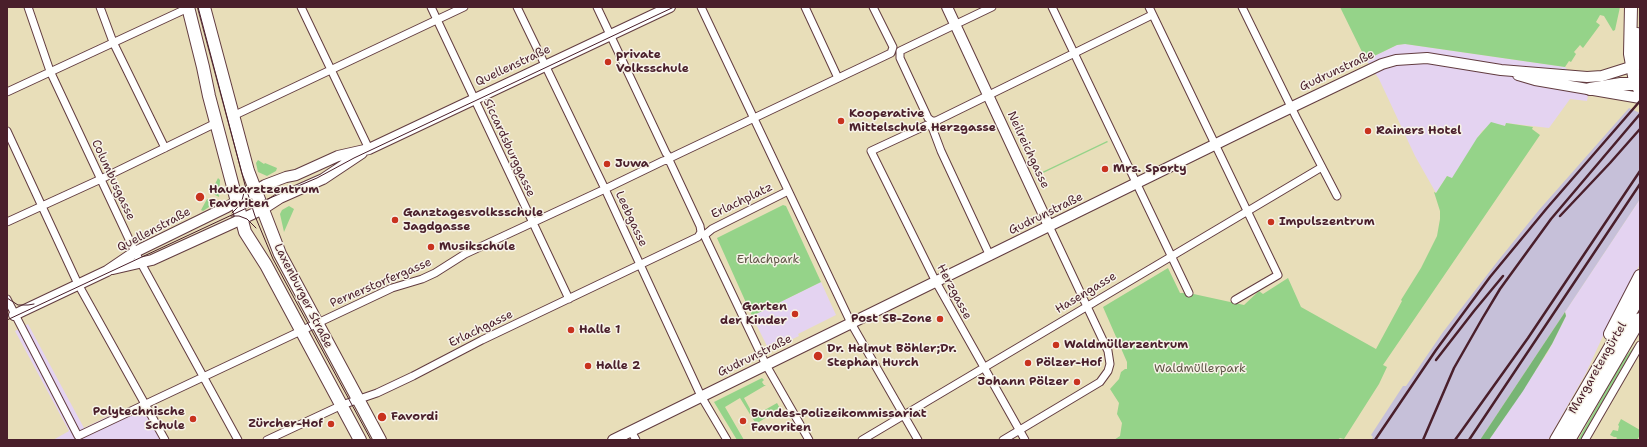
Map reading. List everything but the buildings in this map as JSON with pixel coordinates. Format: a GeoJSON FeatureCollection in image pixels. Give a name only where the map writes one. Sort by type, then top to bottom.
{"type":"FeatureCollection","features":[{"type":"Feature","properties":{"kind":"main road","name":"Laxenburger Straße"},"geometry":{"type":"LineString","coordinates":[[188,7],[216,123],[245,232],[266,265],[360,440]]}},
{"type":"Feature","properties":{"kind":"main road","name":"Laxenburger Straße"},"geometry":{"type":"LineString","coordinates":[[204,7],[248,171],[255,191],[282,257],[380,440]]}},
{"type":"Feature","properties":{"kind":"main road"},"geometry":{"type":"LineString","coordinates":[[1631,7],[1630,54],[1637,62]]}},
{"type":"Feature","properties":{"kind":"main road"},"geometry":{"type":"LineString","coordinates":[[1590,90],[1621,84],[1639,86],[1634,7]]}},
{"type":"Feature","properties":{"kind":"main road"},"geometry":{"type":"LineString","coordinates":[[1593,378],[1612,328],[1640,276]]}},
{"type":"Feature","properties":{"kind":"main road","name":"Margaretengürtel"},"geometry":{"type":"LineString","coordinates":[[1556,440],[1640,296]]}},
{"type":"Feature","properties":{"kind":"main road","name":"Margaretengürtel"},"geometry":{"type":"LineString","coordinates":[[1569,440],[1640,319]]}},
{"type":"Feature","properties":{"kind":"main road"},"geometry":{"type":"LineString","coordinates":[[1620,352],[1640,336]]}},
{"type":"Feature","properties":{"kind":"street","name":"Columbusgasse"},"geometry":{"type":"LineString","coordinates":[[28,7],[50,71],[135,252],[238,440]]}},
{"type":"Feature","properties":{"kind":"street"},"geometry":{"type":"LineString","coordinates":[[100,7],[113,42],[165,148]]}},
{"type":"Feature","properties":{"kind":"street"},"geometry":{"type":"LineString","coordinates":[[7,92],[188,7]]}},
{"type":"Feature","properties":{"kind":"street"},"geometry":{"type":"LineString","coordinates":[[301,7],[369,149]]}},
{"type":"Feature","properties":{"kind":"street","name":"Siccardsburggasse"},"geometry":{"type":"LineString","coordinates":[[431,7],[569,299]]}},
{"type":"Feature","properties":{"kind":"street"},"geometry":{"type":"LineString","coordinates":[[233,116],[464,7]]}},
{"type":"Feature","properties":{"kind":"street","name":"Leebgasse"},"geometry":{"type":"LineString","coordinates":[[517,7],[546,64],[701,396],[727,440]]}},
{"type":"Feature","properties":{"kind":"street"},"geometry":{"type":"LineString","coordinates":[[597,7],[668,158]]}},
{"type":"Feature","properties":{"kind":"street","name":"Quellenstraße"},"geometry":{"type":"LineString","coordinates":[[107,271],[141,263],[163,255],[242,219],[263,209],[280,198],[323,179],[369,149],[546,64],[670,7]]}},
{"type":"Feature","properties":{"kind":"street"},"geometry":{"type":"LineString","coordinates":[[701,7],[788,191]]}},
{"type":"Feature","properties":{"kind":"street"},"geometry":{"type":"LineString","coordinates":[[805,7],[838,78]]}},
{"type":"Feature","properties":{"kind":"street"},"geometry":{"type":"LineString","coordinates":[[873,7],[900,58],[931,123],[941,151],[990,256]]}},
{"type":"Feature","properties":{"kind":"street","name":"Neilreichgasse"},"geometry":{"type":"LineString","coordinates":[[947,7],[1108,351],[1110,364],[1108,371],[1100,382],[1020,430]]}},
{"type":"Feature","properties":{"kind":"street","name":"Pernerstorfergasse"},"geometry":{"type":"LineString","coordinates":[[14,315],[78,436],[392,288],[422,279],[435,273],[465,254],[532,222],[992,7]]}},
{"type":"Feature","properties":{"kind":"street"},"geometry":{"type":"LineString","coordinates":[[1052,7],[1189,293]]}},
{"type":"Feature","properties":{"kind":"street"},"geometry":{"type":"LineString","coordinates":[[1149,7],[1278,275],[1235,300]]}},
{"type":"Feature","properties":{"kind":"street"},"geometry":{"type":"LineString","coordinates":[[1242,7],[1337,196]]}},
{"type":"Feature","properties":{"kind":"street"},"geometry":{"type":"LineString","coordinates":[[931,123],[1152,15]]}},
{"type":"Feature","properties":{"kind":"street","name":"Gudrunstraße"},"geometry":{"type":"LineString","coordinates":[[613,440],[634,436],[701,396],[990,256],[1215,144],[1382,64],[1396,60],[1427,58],[1501,70],[1587,77],[1602,76],[1637,62]]}},
{"type":"Feature","properties":{"kind":"street","name":"Gudrunstraße"},"geometry":{"type":"LineString","coordinates":[[1501,70],[1534,80],[1640,98]]}},
{"type":"Feature","properties":{"kind":"street"},"geometry":{"type":"LineString","coordinates":[[7,222],[101,179],[216,123]]}},
{"type":"Feature","properties":{"kind":"street","name":"Herzgasse"},"geometry":{"type":"LineString","coordinates":[[931,123],[871,151],[936,282],[983,368],[1025,440]]}},
{"type":"Feature","properties":{"kind":"street"},"geometry":{"type":"LineString","coordinates":[[7,131],[78,284],[165,440]]}},
{"type":"Feature","properties":{"kind":"street","name":"Quellenstraße"},"geometry":{"type":"LineString","coordinates":[[14,315],[107,271],[135,252],[237,202],[275,181],[310,170],[338,156],[369,149]]}},
{"type":"Feature","properties":{"kind":"street","name":"Erlachgasse"},"geometry":{"type":"LineString","coordinates":[[267,440],[342,405],[358,400],[413,376],[482,340],[698,237],[701,232],[700,226],[668,158]]}},
{"type":"Feature","properties":{"kind":"street","name":"Hasengasse"},"geometry":{"type":"LineString","coordinates":[[862,440],[1171,255],[1322,167]]}},
{"type":"Feature","properties":{"kind":"street","name":"Erlachplatz"},"geometry":{"type":"LineString","coordinates":[[766,365],[705,237],[706,234],[712,229],[788,191],[851,323],[918,440]]}},
{"type":"Feature","properties":{"kind":"street"},"geometry":{"type":"LineString","coordinates":[[7,299],[14,315]]}},
{"type":"Feature","properties":{"kind":"street","name":"Margaretengürtel"},"geometry":{"type":"LineString","coordinates":[[1585,440],[1640,345]]}},
{"type":"Feature","properties":{"kind":"street"},"geometry":{"type":"LineString","coordinates":[[766,365],[809,440]]}},
{"type":"Feature","properties":{"kind":"street"},"geometry":{"type":"LineString","coordinates":[[1003,440],[1020,430]]}},
{"type":"Feature","properties":{"kind":"shaded area"},"geometry":{"type":"Polygon","coordinates":[[[1405,44],[1565,67],[1588,96],[1587,101],[1570,99],[1549,128],[1506,123],[1505,126],[1493,123],[1482,131],[1452,179],[1447,176],[1436,193],[1415,156],[1379,79],[1366,60],[1397,45],[1405,44]]]}},
{"type":"Feature","properties":{"kind":"shaded area"},"geometry":{"type":"Polygon","coordinates":[[[1629,108],[1640,113],[1640,199],[1480,440],[1371,440],[1373,437],[1371,435],[1403,386],[1406,386],[1443,332],[1497,262],[1539,210],[1629,108]]]}},
{"type":"Feature","properties":{"kind":"shaded area"},"geometry":{"type":"Polygon","coordinates":[[[1640,199],[1640,264],[1613,314],[1586,373],[1548,440],[1489,440],[1548,352],[1566,316],[1565,312],[1640,199]]]}},
{"type":"Feature","properties":{"kind":"shaded area","name":"Garten der Kinder"},"geometry":{"type":"Polygon","coordinates":[[[821,282],[836,315],[780,345],[779,343],[773,346],[771,344],[767,346],[752,316],[821,282]]]}},
{"type":"Feature","properties":{"kind":"shaded area"},"geometry":{"type":"Polygon","coordinates":[[[28,324],[84,428],[119,411],[121,415],[146,404],[165,440],[53,440],[69,431],[15,331],[28,324]]]}},
{"type":"Feature","properties":{"kind":"green space"},"geometry":{"type":"Polygon","coordinates":[[[1340,7],[1620,7],[1615,30],[1613,31],[1604,16],[1600,15],[1596,22],[1600,25],[1583,48],[1580,45],[1574,52],[1576,54],[1571,62],[1569,61],[1565,67],[1405,44],[1397,45],[1366,60],[1340,7]]]}},
{"type":"Feature","properties":{"kind":"green space","name":"Waldmüllerpark"},"geometry":{"type":"Polygon","coordinates":[[[1491,122],[1505,126],[1506,123],[1533,127],[1532,129],[1540,135],[1383,365],[1387,367],[1379,384],[1344,439],[1114,440],[1120,436],[1122,423],[1117,414],[1119,403],[1110,389],[1119,379],[1121,372],[1127,369],[1127,362],[1103,307],[1168,268],[1180,293],[1189,293],[1244,305],[1259,291],[1263,294],[1288,278],[1301,307],[1376,349],[1402,301],[1401,300],[1421,268],[1437,236],[1440,211],[1434,192],[1436,193],[1447,176],[1452,178],[1477,138],[1491,122]]]}},
{"type":"Feature","properties":{"kind":"green space"},"geometry":{"type":"Polygon","coordinates":[[[1107,141],[1108,142],[1039,175],[1038,174],[1107,141]]]}},
{"type":"Feature","properties":{"kind":"green space"},"geometry":{"type":"Polygon","coordinates":[[[258,160],[264,164],[265,163],[277,168],[276,171],[267,176],[258,172],[256,163],[258,160]]]}},
{"type":"Feature","properties":{"kind":"green space"},"geometry":{"type":"Polygon","coordinates":[[[218,178],[220,180],[219,197],[215,195],[212,190],[218,178]]]}},
{"type":"Feature","properties":{"kind":"green space"},"geometry":{"type":"Polygon","coordinates":[[[207,199],[214,200],[215,203],[203,211],[201,210],[207,199]]]}},
{"type":"Feature","properties":{"kind":"green space","name":"Erlachpark"},"geometry":{"type":"Polygon","coordinates":[[[783,205],[786,206],[821,282],[752,316],[717,238],[783,205]]]}},
{"type":"Feature","properties":{"kind":"green space"},"geometry":{"type":"Polygon","coordinates":[[[289,206],[294,209],[284,232],[280,214],[282,210],[289,206]]]}},
{"type":"Feature","properties":{"kind":"green space"},"geometry":{"type":"Polygon","coordinates":[[[1565,312],[1566,316],[1552,344],[1523,391],[1489,440],[1480,440],[1565,312]]]}},
{"type":"Feature","properties":{"kind":"green space"},"geometry":{"type":"Polygon","coordinates":[[[1637,343],[1627,363],[1624,364],[1581,440],[1578,440],[1623,360],[1637,343]]]}},
{"type":"Feature","properties":{"kind":"green space"},"geometry":{"type":"Polygon","coordinates":[[[762,378],[764,380],[762,382],[766,385],[744,398],[754,416],[777,403],[781,410],[774,414],[773,413],[756,424],[740,398],[725,407],[744,440],[737,440],[714,402],[762,378]]]}},
{"type":"Feature","properties":{"kind":"green space"},"geometry":{"type":"Polygon","coordinates":[[[1621,419],[1640,430],[1640,435],[1637,440],[1619,440],[1616,438],[1617,437],[1610,435],[1613,430],[1618,431],[1618,425],[1621,419]]]}},
{"type":"Feature","properties":{"kind":"tram line"},"geometry":{"type":"LineString","coordinates":[[198,7],[245,185],[255,216],[273,259],[371,440]]}},
{"type":"Feature","properties":{"kind":"tram line"},"geometry":{"type":"LineString","coordinates":[[7,320],[251,206],[317,178],[354,158],[674,7]]}},
{"type":"Feature","properties":{"kind":"tram line"},"geometry":{"type":"LineString","coordinates":[[232,213],[241,204],[245,189]]}},
{"type":"Feature","properties":{"kind":"tram line"},"geometry":{"type":"LineString","coordinates":[[231,216],[239,216],[247,219],[256,228]]}},
{"type":"Feature","properties":{"kind":"tram line"},"geometry":{"type":"LineString","coordinates":[[7,298],[18,305],[34,304]]}},
{"type":"Feature","properties":{"kind":"railway"},"geometry":{"type":"LineString","coordinates":[[1375,440],[1436,350],[1490,277],[1547,208],[1640,101]]}},
{"type":"Feature","properties":{"kind":"railway"},"geometry":{"type":"LineString","coordinates":[[1423,440],[1454,368],[1500,289],[1551,219],[1640,114]]}},
{"type":"Feature","properties":{"kind":"railway"},"geometry":{"type":"LineString","coordinates":[[1560,216],[1640,129]]}},
{"type":"Feature","properties":{"kind":"railway"},"geometry":{"type":"LineString","coordinates":[[1455,440],[1528,338],[1640,171]]}},
{"type":"Feature","properties":{"kind":"railway"},"geometry":{"type":"LineString","coordinates":[[1469,440],[1640,184]]}},
{"type":"Feature","properties":{"kind":"railway"},"geometry":{"type":"LineString","coordinates":[[1436,360],[1503,276]]}},
{"type":"Feature","properties":{"kind":"place","name":"private Volksschule"},"geometry":{"type":"Point","coordinates":[608,62]}},
{"type":"Feature","properties":{"kind":"place","name":"Kooperative Mittelschule Herzgasse"},"geometry":{"type":"Point","coordinates":[841,121]}},
{"type":"Feature","properties":{"kind":"place","name":"Rainers Hotel"},"geometry":{"type":"Point","coordinates":[1368,131]}},
{"type":"Feature","properties":{"kind":"place","name":"Juwa"},"geometry":{"type":"Point","coordinates":[607,164]}},
{"type":"Feature","properties":{"kind":"place","name":"Mrs. Sporty"},"geometry":{"type":"Point","coordinates":[1105,169]}},
{"type":"Feature","properties":{"kind":"place","name":"Hautarztzentrum Favoriten"},"geometry":{"type":"Point","coordinates":[200,197]}},
{"type":"Feature","properties":{"kind":"place","name":"Ganztagesvolksschule Jagdgasse"},"geometry":{"type":"Point","coordinates":[395,220]}},
{"type":"Feature","properties":{"kind":"place","name":"Impulszentrum"},"geometry":{"type":"Point","coordinates":[1271,222]}},
{"type":"Feature","properties":{"kind":"place","name":"Musikschule"},"geometry":{"type":"Point","coordinates":[431,247]}},
{"type":"Feature","properties":{"kind":"place","name":"Garten der Kinder"},"geometry":{"type":"Point","coordinates":[795,314]}},
{"type":"Feature","properties":{"kind":"place","name":"Post SB-Zone"},"geometry":{"type":"Point","coordinates":[940,319]}},
{"type":"Feature","properties":{"kind":"place","name":"Halle 1"},"geometry":{"type":"Point","coordinates":[571,330]}},
{"type":"Feature","properties":{"kind":"place","name":"Waldmüllerzentrum"},"geometry":{"type":"Point","coordinates":[1056,345]}},
{"type":"Feature","properties":{"kind":"place","name":"Dr. Helmut Böhler;Dr. Stephan Hurch"},"geometry":{"type":"Point","coordinates":[818,356]}},
{"type":"Feature","properties":{"kind":"place","name":"Pölzer-Hof"},"geometry":{"type":"Point","coordinates":[1028,363]}},
{"type":"Feature","properties":{"kind":"place","name":"Halle 2"},"geometry":{"type":"Point","coordinates":[588,366]}},
{"type":"Feature","properties":{"kind":"place","name":"Johann Pölzer"},"geometry":{"type":"Point","coordinates":[1077,382]}},
{"type":"Feature","properties":{"kind":"place","name":"Favordi"},"geometry":{"type":"Point","coordinates":[382,417]}},
{"type":"Feature","properties":{"kind":"place","name":"Polytechnische Schule"},"geometry":{"type":"Point","coordinates":[193,419]}},
{"type":"Feature","properties":{"kind":"place","name":"Bundes-Polizeikommissariat Favoriten"},"geometry":{"type":"Point","coordinates":[743,421]}},
{"type":"Feature","properties":{"kind":"place","name":"Zürcher-Hof"},"geometry":{"type":"Point","coordinates":[331,424]}}]}
